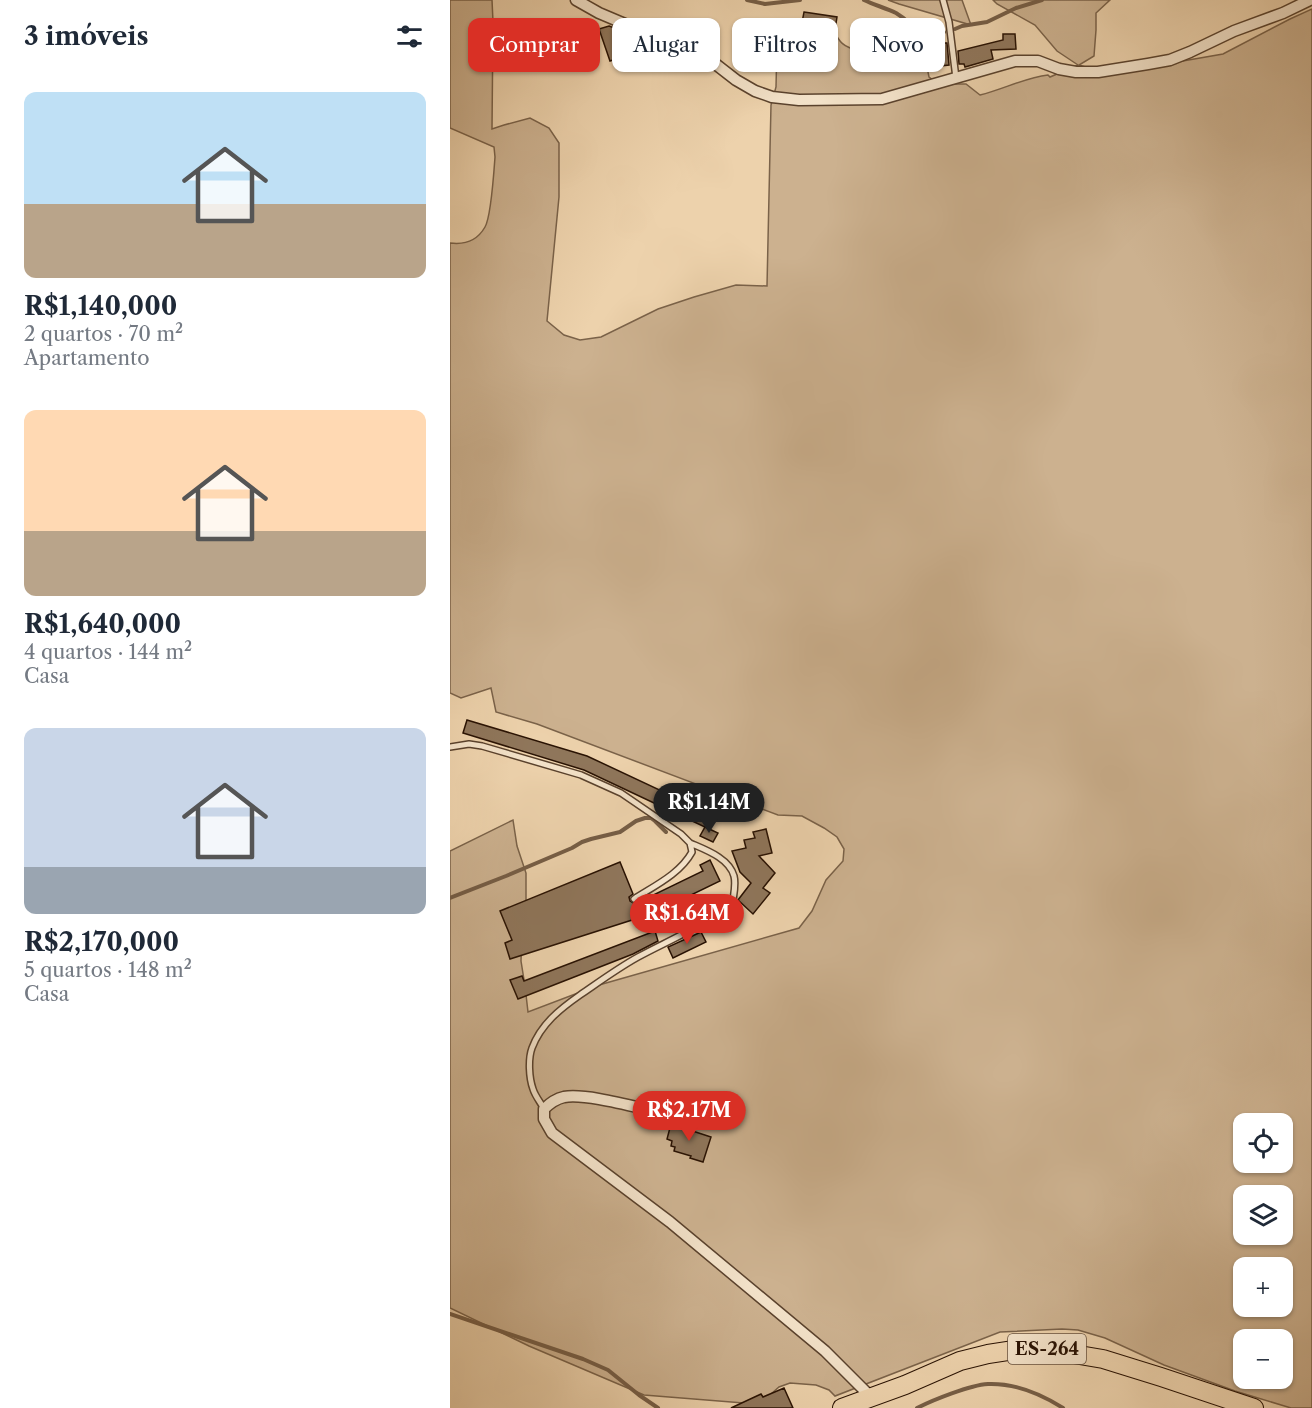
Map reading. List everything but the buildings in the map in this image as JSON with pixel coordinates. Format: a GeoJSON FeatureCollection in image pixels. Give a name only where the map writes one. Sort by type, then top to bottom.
{"type":"FeatureCollection","features":[{"type":"Feature","properties":{"kind":"main road","name":"ES-264"},"geometry":{"type":"LineString","coordinates":[[842,1408],[905,1385],[960,1361],[1014,1350],[1044,1349],[1103,1359],[1254,1408]]}},
{"type":"Feature","properties":{"kind":"street"},"geometry":{"type":"LineString","coordinates":[[576,0],[625,24],[693,43],[736,80],[755,91],[772,97],[799,100],[882,99],[1015,61],[1038,61],[1059,69],[1087,72],[1122,69],[1170,60],[1310,0]]}},
{"type":"Feature","properties":{"kind":"street"},"geometry":{"type":"LineString","coordinates":[[663,1113],[587,1097],[565,1097],[551,1102],[544,1109],[544,1119],[552,1133],[670,1222],[825,1351],[871,1397]]}},
{"type":"Feature","properties":{"kind":"lane"},"geometry":{"type":"LineString","coordinates":[[943,0],[949,22],[956,79]]}},
{"type":"Feature","properties":{"kind":"lane"},"geometry":{"type":"LineString","coordinates":[[450,747],[469,744],[482,746],[581,775],[621,792],[681,834],[690,843],[720,858],[730,868],[735,878],[733,900],[725,907],[636,958],[550,1018],[540,1031],[531,1050],[530,1068],[533,1089],[544,1109]]}},
{"type":"Feature","properties":{"kind":"lane"},"geometry":{"type":"LineString","coordinates":[[634,899],[682,867],[692,852],[690,843]]}},
{"type":"Feature","properties":{"kind":"shaded area"},"geometry":{"type":"Polygon","coordinates":[[[450,0],[492,0],[493,18],[468,18],[468,72],[493,72],[492,129],[530,118],[549,128],[559,143],[559,197],[547,321],[564,335],[580,340],[601,337],[658,309],[694,297],[736,285],[767,286],[771,105],[776,87],[776,72],[838,72],[838,38],[850,48],[850,72],[928,72],[929,77],[939,84],[966,84],[980,95],[1031,79],[1048,75],[1050,77],[1078,65],[1057,51],[1035,25],[993,0],[1110,0],[1096,13],[1094,56],[1079,65],[1092,69],[1177,62],[1223,54],[1312,9],[1312,1408],[1291,1408],[1235,1391],[1164,1365],[1105,1338],[1078,1330],[1062,1329],[1000,1332],[835,1396],[829,1390],[816,1385],[790,1383],[779,1387],[756,1404],[644,1395],[529,1346],[450,1308],[450,851],[513,820],[517,846],[526,873],[521,961],[528,1012],[599,985],[799,928],[812,911],[826,880],[843,861],[844,849],[837,837],[802,816],[778,815],[537,724],[496,712],[491,688],[461,698],[450,693],[450,243],[470,241],[478,236],[485,227],[491,204],[494,147],[450,128],[450,0]]]}},
{"type":"Feature","properties":{"kind":"shaded area"},"geometry":{"type":"Polygon","coordinates":[[[888,0],[962,0],[971,25],[899,4],[888,0]]]}},
{"type":"Feature","properties":{"kind":"waterway"},"geometry":{"type":"LineString","coordinates":[[747,0],[765,4],[800,0]]}},
{"type":"Feature","properties":{"kind":"waterway"},"geometry":{"type":"LineString","coordinates":[[864,0],[903,18]]}},
{"type":"Feature","properties":{"kind":"waterway"},"geometry":{"type":"LineString","coordinates":[[955,29],[987,22],[1016,8],[1042,0]]}},
{"type":"Feature","properties":{"kind":"waterway"},"geometry":{"type":"LineString","coordinates":[[450,898],[582,842],[620,832],[645,818],[651,818],[666,832]]}},
{"type":"Feature","properties":{"kind":"waterway"},"geometry":{"type":"LineString","coordinates":[[450,1314],[583,1359],[608,1370],[658,1408]]}},
{"type":"Feature","properties":{"kind":"waterway"},"geometry":{"type":"LineString","coordinates":[[917,1408],[962,1390],[988,1384],[1008,1385],[1027,1390],[1063,1408]]}}]}
